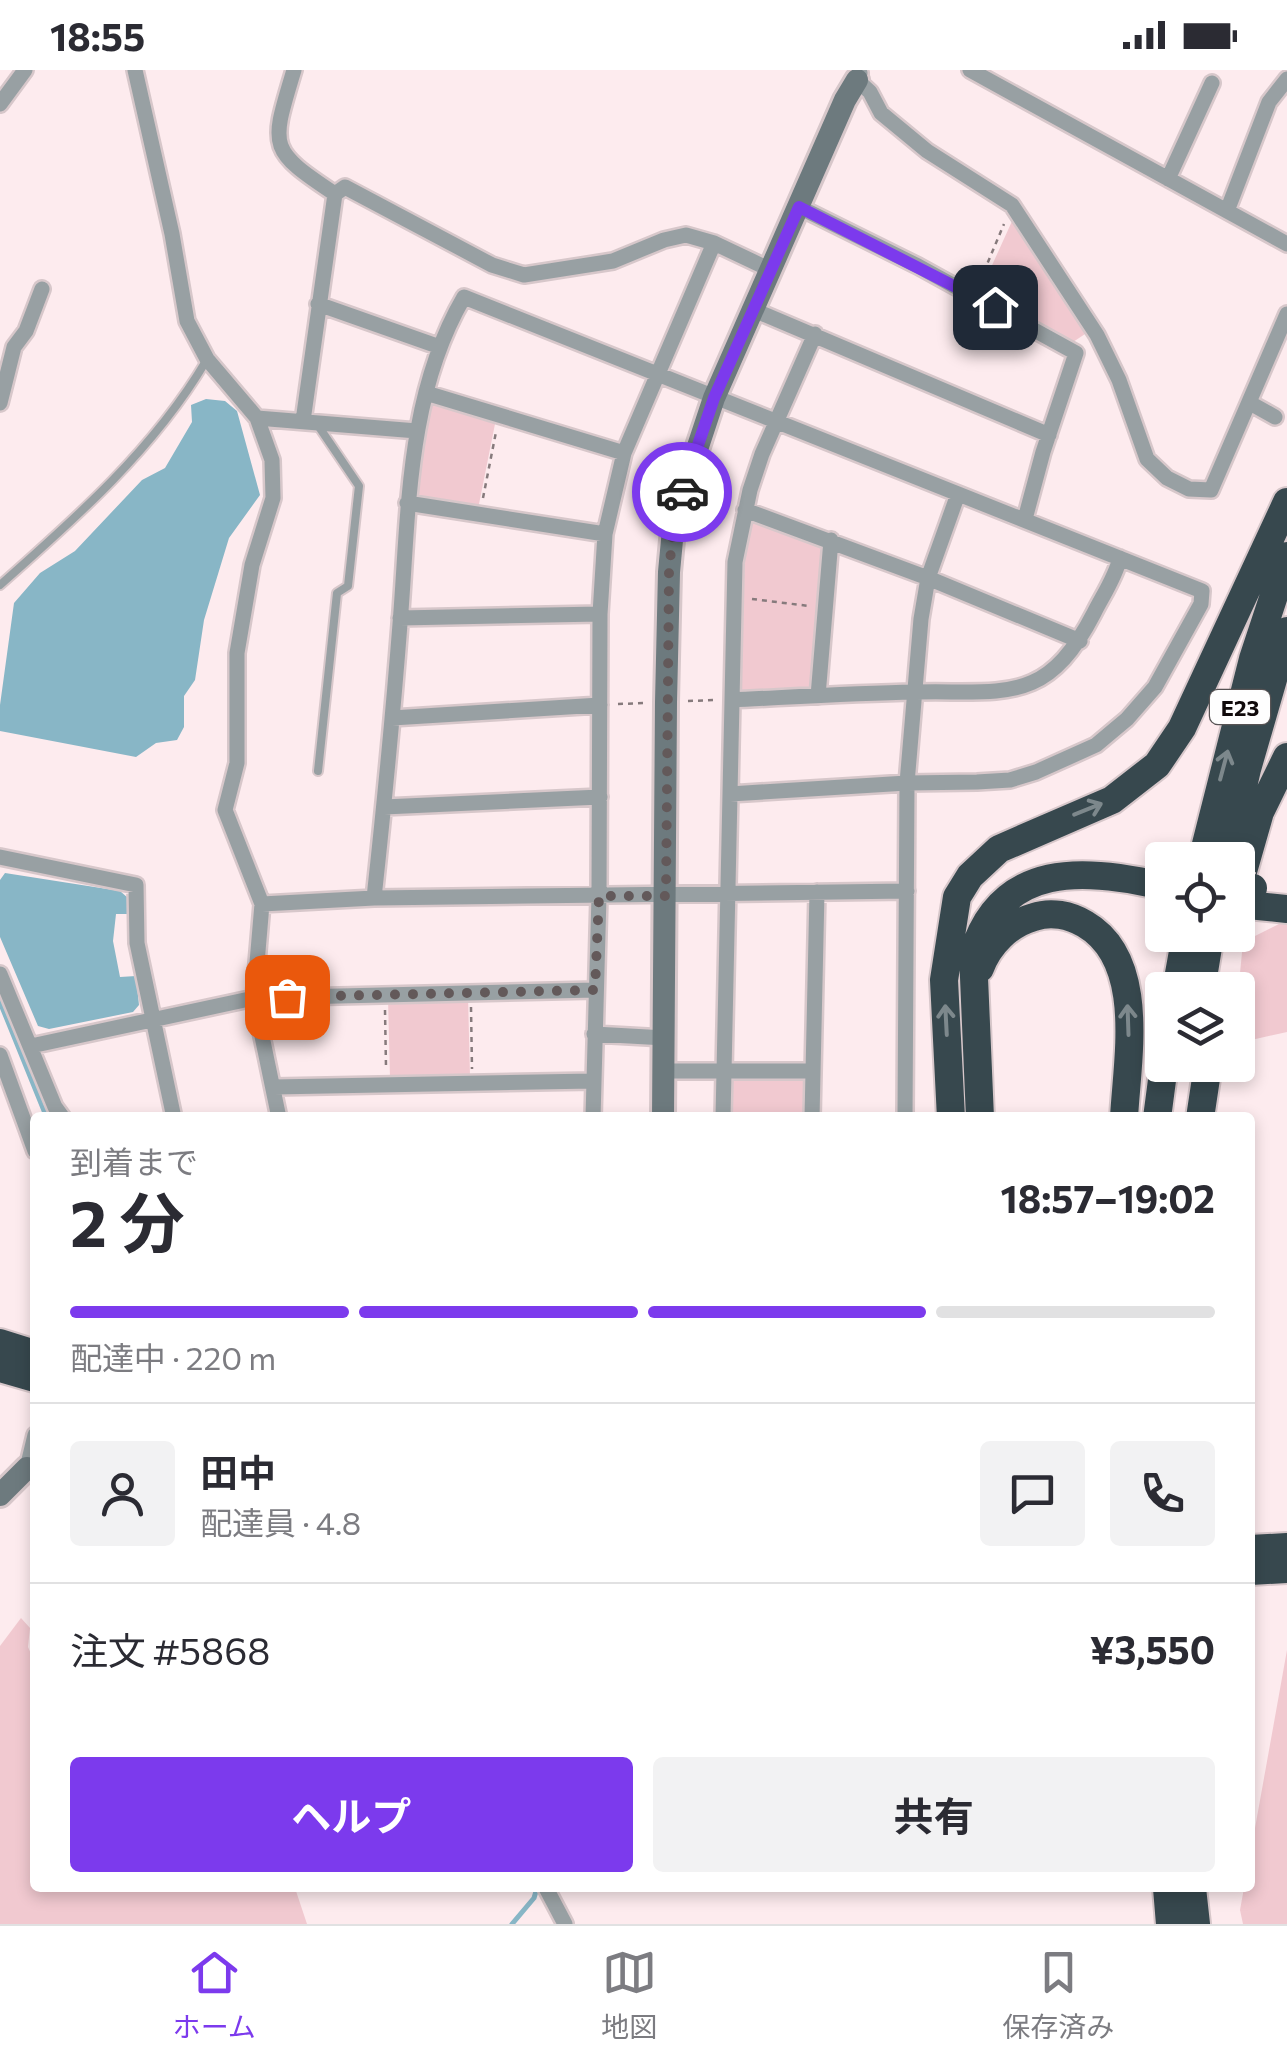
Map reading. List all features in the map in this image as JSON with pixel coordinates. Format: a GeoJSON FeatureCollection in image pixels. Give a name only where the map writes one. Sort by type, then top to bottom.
{"type":"FeatureCollection","features":[{"type":"Feature","properties":{"kind":"highway"},"geometry":{"type":"LineString","coordinates":[[950,1112],[944,980],[957,897],[983,863],[1019,839],[1112,800],[1157,765],[1182,728],[1287,502]]}},
{"type":"Feature","properties":{"kind":"highway","name":"E23"},"geometry":{"type":"LineString","coordinates":[[1207,842],[1254,659],[1287,556]]}},
{"type":"Feature","properties":{"kind":"highway","name":"E23"},"geometry":{"type":"LineString","coordinates":[[1230,842],[1287,631]]}},
{"type":"Feature","properties":{"kind":"highway"},"geometry":{"type":"LineString","coordinates":[[1254,842],[1260,812],[1287,757]]}},
{"type":"Feature","properties":{"kind":"highway"},"geometry":{"type":"LineString","coordinates":[[944,980],[966,916],[990,889],[1019,869],[1052,858],[1085,854],[1145,865]]}},
{"type":"Feature","properties":{"kind":"highway"},"geometry":{"type":"LineString","coordinates":[[980,1112],[972,971],[978,936],[998,907],[1012,895],[1070,873],[1112,875],[1145,882]]}},
{"type":"Feature","properties":{"kind":"highway"},"geometry":{"type":"LineString","coordinates":[[1255,893],[1287,890]]}},
{"type":"Feature","properties":{"kind":"highway"},"geometry":{"type":"LineString","coordinates":[[1255,898],[1287,908]]}},
{"type":"Feature","properties":{"kind":"highway"},"geometry":{"type":"LineString","coordinates":[[976,997],[982,962],[990,948],[1015,924],[1044,914],[1058,914],[1096,931],[1117,962],[1126,994],[1124,1112]]}},
{"type":"Feature","properties":{"kind":"highway"},"geometry":{"type":"LineString","coordinates":[[1158,1112],[1162,1082]]}},
{"type":"Feature","properties":{"kind":"highway"},"geometry":{"type":"LineString","coordinates":[[1183,1112],[1187,1082]]}},
{"type":"Feature","properties":{"kind":"highway"},"geometry":{"type":"LineString","coordinates":[[1201,1112],[1205,1082]]}},
{"type":"Feature","properties":{"kind":"highway"},"geometry":{"type":"LineString","coordinates":[[0,1343],[30,1352]]}},
{"type":"Feature","properties":{"kind":"highway"},"geometry":{"type":"LineString","coordinates":[[0,1368],[30,1377]]}},
{"type":"Feature","properties":{"kind":"highway"},"geometry":{"type":"LineString","coordinates":[[1255,1550],[1287,1547]]}},
{"type":"Feature","properties":{"kind":"highway"},"geometry":{"type":"LineString","coordinates":[[1255,1570],[1287,1568]]}},
{"type":"Feature","properties":{"kind":"highway"},"geometry":{"type":"LineString","coordinates":[[1167,1892],[1170,1924]]}},
{"type":"Feature","properties":{"kind":"highway"},"geometry":{"type":"LineString","coordinates":[[1192,1892],[1196,1924]]}},
{"type":"Feature","properties":{"kind":"street"},"geometry":{"type":"LineString","coordinates":[[0,104],[25,70]]}},
{"type":"Feature","properties":{"kind":"street"},"geometry":{"type":"LineString","coordinates":[[135,70],[187,321],[207,359],[257,418],[272,460],[273,498],[252,566],[237,653],[237,763],[226,810],[262,904],[254,998],[278,1112]]}},
{"type":"Feature","properties":{"kind":"street"},"geometry":{"type":"LineString","coordinates":[[294,70],[282,111],[280,149],[290,165],[335,194]]}},
{"type":"Feature","properties":{"kind":"street"},"geometry":{"type":"LineString","coordinates":[[970,70],[1287,244]]}},
{"type":"Feature","properties":{"kind":"street"},"geometry":{"type":"LineString","coordinates":[[859,75],[880,113],[926,151],[1012,205],[1096,335],[1120,380],[1147,458],[1166,478],[1189,490],[1211,490],[1287,314]]}},
{"type":"Feature","properties":{"kind":"street"},"geometry":{"type":"LineString","coordinates":[[663,1112],[666,702],[674,519],[714,398],[859,75]]}},
{"type":"Feature","properties":{"kind":"street"},"geometry":{"type":"LineString","coordinates":[[1227,211],[1269,102],[1287,79]]}},
{"type":"Feature","properties":{"kind":"street"},"geometry":{"type":"LineString","coordinates":[[1168,179],[1212,83]]}},
{"type":"Feature","properties":{"kind":"street"},"geometry":{"type":"LineString","coordinates":[[310,422],[318,304],[335,194],[345,187],[492,265],[524,275],[613,261],[664,240],[686,236],[714,243],[771,270]]}},
{"type":"Feature","properties":{"kind":"street"},"geometry":{"type":"LineString","coordinates":[[799,207],[1076,353]]}},
{"type":"Feature","properties":{"kind":"street"},"geometry":{"type":"LineString","coordinates":[[593,1112],[600,614],[605,534],[624,454],[714,243]]}},
{"type":"Feature","properties":{"kind":"street"},"geometry":{"type":"LineString","coordinates":[[0,402],[14,346],[26,331],[42,289]]}},
{"type":"Feature","properties":{"kind":"street"},"geometry":{"type":"LineString","coordinates":[[374,898],[407,503],[426,393],[440,347],[464,297],[1202,590],[1201,604],[1155,686],[1128,719],[1096,744],[1036,772],[1010,780],[730,794]]}},
{"type":"Feature","properties":{"kind":"street"},"geometry":{"type":"LineString","coordinates":[[318,304],[440,347]]}},
{"type":"Feature","properties":{"kind":"street"},"geometry":{"type":"LineString","coordinates":[[754,310],[1049,435]]}},
{"type":"Feature","properties":{"kind":"street"},"geometry":{"type":"LineString","coordinates":[[723,1112],[735,562],[762,454],[815,334]]}},
{"type":"Feature","properties":{"kind":"street"},"geometry":{"type":"LineString","coordinates":[[1025,518],[1076,353],[1096,335]]}},
{"type":"Feature","properties":{"kind":"street"},"geometry":{"type":"LineString","coordinates":[[426,393],[624,454]]}},
{"type":"Feature","properties":{"kind":"street"},"geometry":{"type":"LineString","coordinates":[[1250,403],[1274,417]]}},
{"type":"Feature","properties":{"kind":"street"},"geometry":{"type":"LineString","coordinates":[[257,418],[418,431]]}},
{"type":"Feature","properties":{"kind":"street"},"geometry":{"type":"LineString","coordinates":[[905,1112],[907,783],[928,578],[958,494]]}},
{"type":"Feature","properties":{"kind":"street"},"geometry":{"type":"LineString","coordinates":[[407,503],[605,534]]}},
{"type":"Feature","properties":{"kind":"street"},"geometry":{"type":"LineString","coordinates":[[745,510],[831,540],[1080,641]]}},
{"type":"Feature","properties":{"kind":"street"},"geometry":{"type":"LineString","coordinates":[[818,696],[831,540]]}},
{"type":"Feature","properties":{"kind":"street"},"geometry":{"type":"LineString","coordinates":[[732,700],[1020,689],[1049,674],[1080,641],[1120,558]]}},
{"type":"Feature","properties":{"kind":"street"},"geometry":{"type":"LineString","coordinates":[[400,618],[600,614]]}},
{"type":"Feature","properties":{"kind":"street"},"geometry":{"type":"LineString","coordinates":[[392,718],[600,705]]}},
{"type":"Feature","properties":{"kind":"street"},"geometry":{"type":"LineString","coordinates":[[384,807],[600,797]]}},
{"type":"Feature","properties":{"kind":"street"},"geometry":{"type":"LineString","coordinates":[[0,856],[136,885],[137,944],[173,1112]]}},
{"type":"Feature","properties":{"kind":"street"},"geometry":{"type":"LineString","coordinates":[[262,904],[374,898],[908,891]]}},
{"type":"Feature","properties":{"kind":"street"},"geometry":{"type":"LineString","coordinates":[[812,1112],[817,892]]}},
{"type":"Feature","properties":{"kind":"street"},"geometry":{"type":"LineString","coordinates":[[0,974],[7,1006],[30,1046],[54,1112]]}},
{"type":"Feature","properties":{"kind":"street"},"geometry":{"type":"LineString","coordinates":[[30,1046],[254,998],[595,990]]}},
{"type":"Feature","properties":{"kind":"street"},"geometry":{"type":"LineString","coordinates":[[594,1034],[665,1038]]}},
{"type":"Feature","properties":{"kind":"street"},"geometry":{"type":"LineString","coordinates":[[0,1055],[30,1132]]}},
{"type":"Feature","properties":{"kind":"street"},"geometry":{"type":"LineString","coordinates":[[664,1071],[813,1071]]}},
{"type":"Feature","properties":{"kind":"street"},"geometry":{"type":"LineString","coordinates":[[274,1086],[593,1080]]}},
{"type":"Feature","properties":{"kind":"street"},"geometry":{"type":"LineString","coordinates":[[0,1495],[30,1467]]}},
{"type":"Feature","properties":{"kind":"street"},"geometry":{"type":"LineString","coordinates":[[548,1892],[565,1924]]}},
{"type":"Feature","properties":{"kind":"lane"},"geometry":{"type":"LineString","coordinates":[[0,585],[100,493],[157,432],[207,359]]}},
{"type":"Feature","properties":{"kind":"lane"},"geometry":{"type":"LineString","coordinates":[[310,422],[359,486],[348,586],[336,593],[318,771]]}},
{"type":"Feature","properties":{"kind":"path"},"geometry":{"type":"LineString","coordinates":[[973,296],[1012,205]]}},
{"type":"Feature","properties":{"kind":"path"},"geometry":{"type":"LineString","coordinates":[[480,514],[500,416]]}},
{"type":"Feature","properties":{"kind":"path"},"geometry":{"type":"LineString","coordinates":[[733,596],[826,608]]}},
{"type":"Feature","properties":{"kind":"path"},"geometry":{"type":"LineString","coordinates":[[600,705],[732,700]]}},
{"type":"Feature","properties":{"kind":"path"},"geometry":{"type":"LineString","coordinates":[[471,993],[473,1081]]}},
{"type":"Feature","properties":{"kind":"path"},"geometry":{"type":"LineString","coordinates":[[385,994],[386,1083]]}},
{"type":"Feature","properties":{"kind":"shaded area"},"geometry":{"type":"Polygon","coordinates":[[[1013,219],[1088,332],[1073,342],[979,294],[1013,219]]]}},
{"type":"Feature","properties":{"kind":"shaded area"},"geometry":{"type":"Polygon","coordinates":[[[432,400],[496,419],[478,509],[415,500],[432,400]]]}},
{"type":"Feature","properties":{"kind":"shaded area"},"geometry":{"type":"Polygon","coordinates":[[[750,518],[823,546],[811,689],[738,693],[742,564],[750,518]]]}},
{"type":"Feature","properties":{"kind":"shaded area"},"geometry":{"type":"Polygon","coordinates":[[[1287,924],[1287,1032],[1255,1039],[1255,972],[1240,972],[1242,952],[1255,952],[1255,936],[1287,924]]]}},
{"type":"Feature","properties":{"kind":"shaded area"},"geometry":{"type":"Polygon","coordinates":[[[468,996],[470,1076],[390,1078],[388,998],[468,996]]]}},
{"type":"Feature","properties":{"kind":"shaded area"},"geometry":{"type":"Polygon","coordinates":[[[729,1074],[808,1074],[808,1112],[729,1112],[729,1074]]]}},
{"type":"Feature","properties":{"kind":"shaded area"},"geometry":{"type":"Polygon","coordinates":[[[21,1618],[30,1628],[30,1892],[296,1892],[307,1924],[0,1924],[0,1646],[21,1618]]]}},
{"type":"Feature","properties":{"kind":"shaded area"},"geometry":{"type":"Polygon","coordinates":[[[1287,1650],[1287,1924],[1243,1924],[1240,1910],[1243,1892],[1255,1892],[1255,1828],[1287,1650]]]}},
{"type":"Feature","properties":{"kind":"water"},"geometry":{"type":"Polygon","coordinates":[[[206,399],[225,401],[237,411],[260,495],[229,538],[204,620],[195,680],[184,696],[184,727],[177,740],[156,743],[136,757],[0,731],[14,603],[40,573],[75,551],[142,480],[165,468],[192,422],[191,405],[206,399]]]}},
{"type":"Feature","properties":{"kind":"water"},"geometry":{"type":"Polygon","coordinates":[[[5,873],[120,891],[128,898],[128,914],[116,914],[113,941],[120,977],[136,976],[139,1005],[133,1012],[49,1029],[38,1026],[0,937],[0,880],[5,873]]]}},
{"type":"Feature","properties":{"kind":"waterway"},"geometry":{"type":"LineString","coordinates":[[0,1002],[45,1112]]}},
{"type":"Feature","properties":{"kind":"waterway"},"geometry":{"type":"LineString","coordinates":[[512,1924],[536,1892]]}},
{"type":"Feature","properties":{"kind":"way so far"},"geometry":{"type":"LineString","coordinates":[[287,997],[595,990],[599,896],[666,896],[669,572],[674,519],[682,492]]}},
{"type":"Feature","properties":{"kind":"route"},"geometry":{"type":"LineString","coordinates":[[682,492],[714,398],[799,207],[995,307]]}}]}
